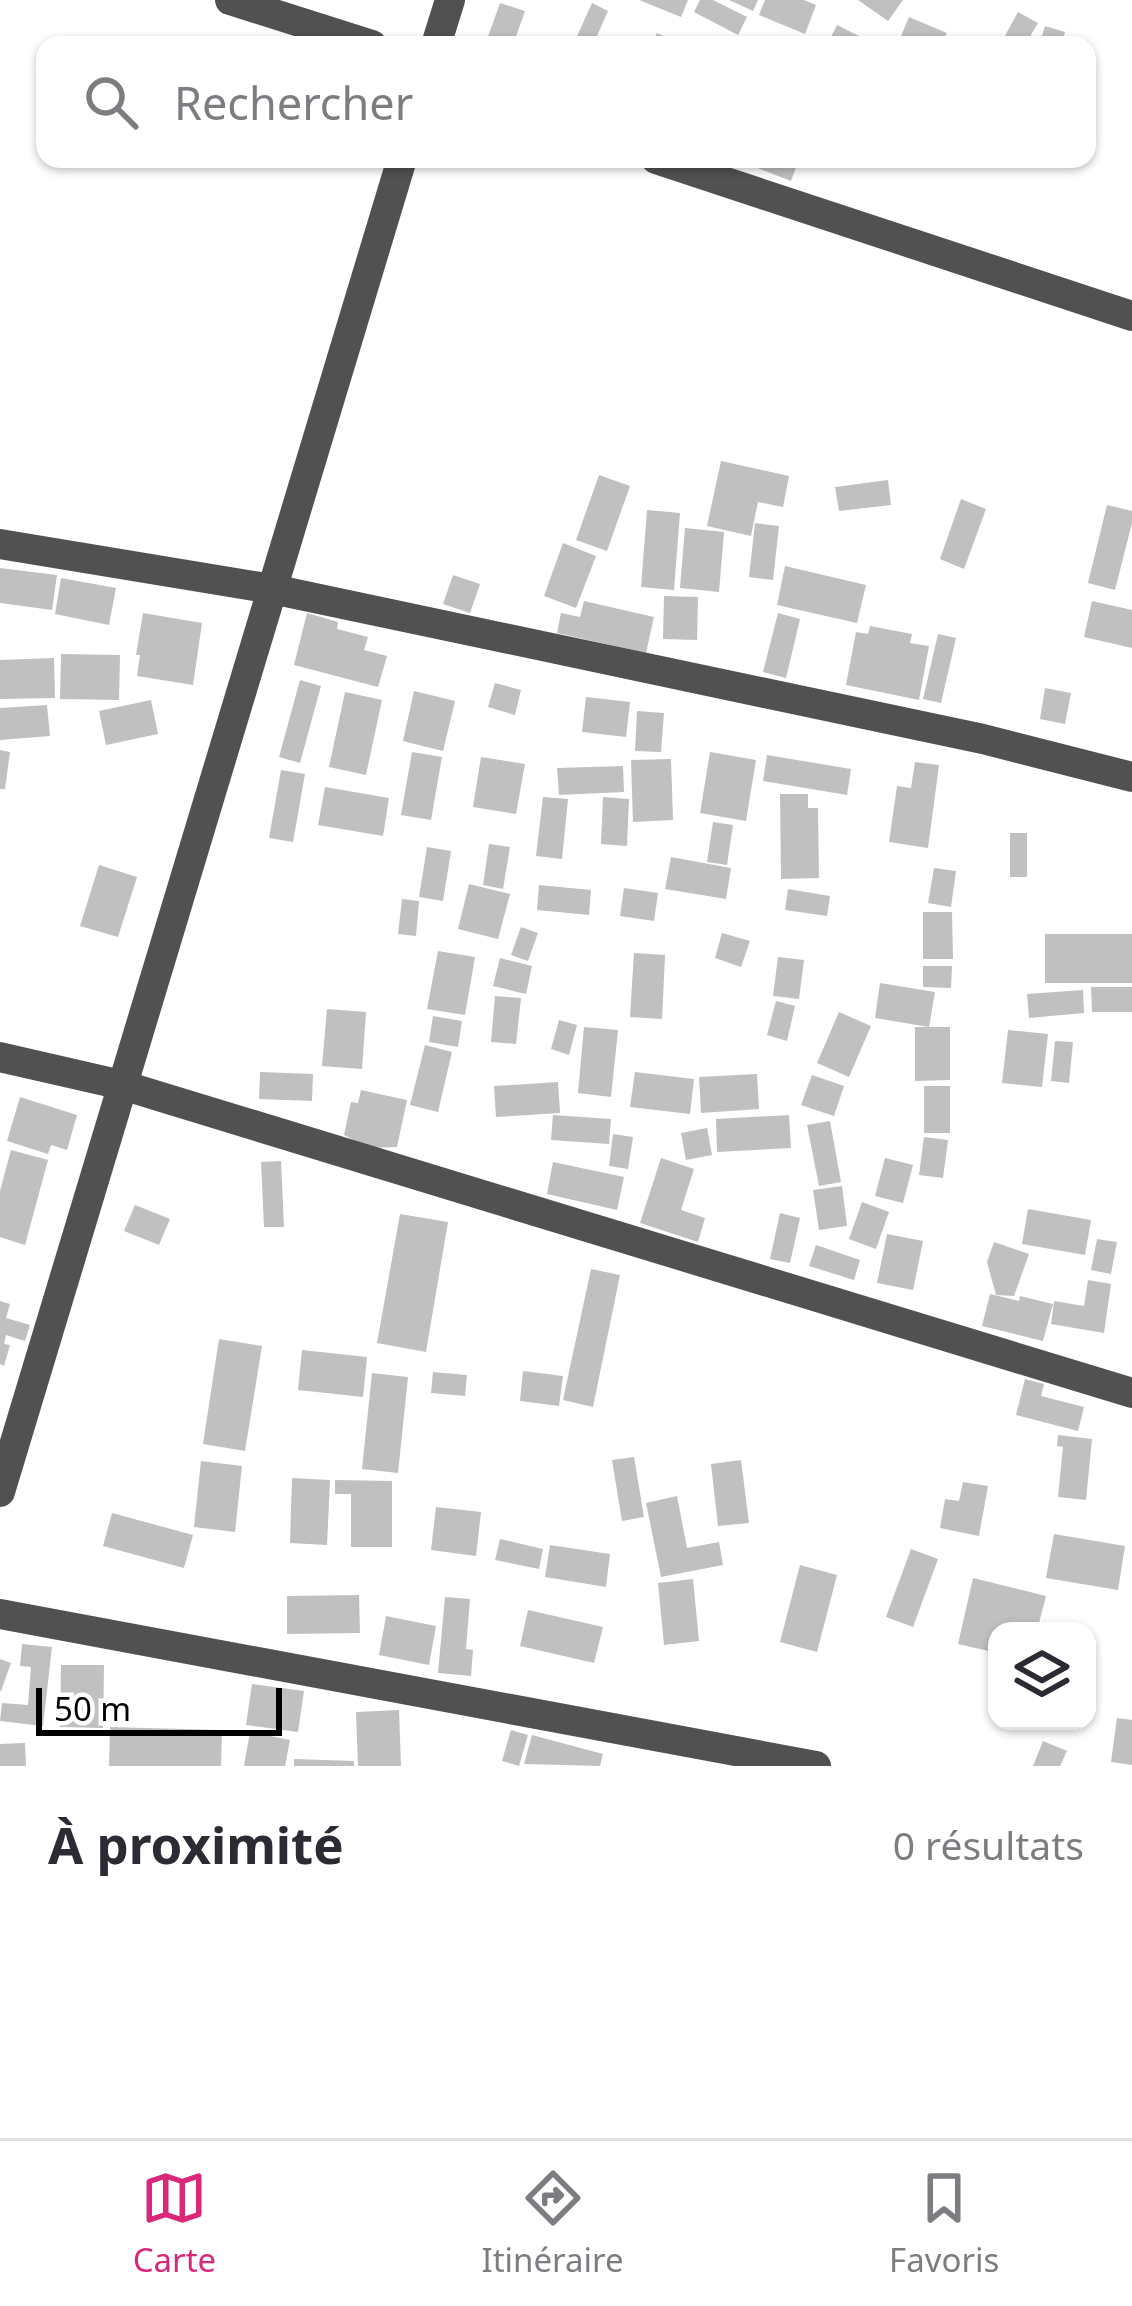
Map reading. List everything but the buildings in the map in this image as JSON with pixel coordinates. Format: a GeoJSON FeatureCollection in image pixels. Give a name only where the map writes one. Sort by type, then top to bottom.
{"type":"FeatureCollection","features":[{"type":"Feature","properties":{"kind":"street"},"geometry":{"type":"LineString","coordinates":[[230,0],[344,36]]}},
{"type":"Feature","properties":{"kind":"street"},"geometry":{"type":"LineString","coordinates":[[439,36],[450,0]]}},
{"type":"Feature","properties":{"kind":"street"},"geometry":{"type":"LineString","coordinates":[[0,1492],[399,168]]}},
{"type":"Feature","properties":{"kind":"street"},"geometry":{"type":"LineString","coordinates":[[683,168],[1132,316]]}},
{"type":"Feature","properties":{"kind":"street"},"geometry":{"type":"LineString","coordinates":[[0,544],[272,590],[983,739],[1132,777]]}},
{"type":"Feature","properties":{"kind":"street"},"geometry":{"type":"LineString","coordinates":[[0,1057],[122,1085],[1132,1393]]}},
{"type":"Feature","properties":{"kind":"street"},"geometry":{"type":"LineString","coordinates":[[0,1615],[816,1766]]}}]}
